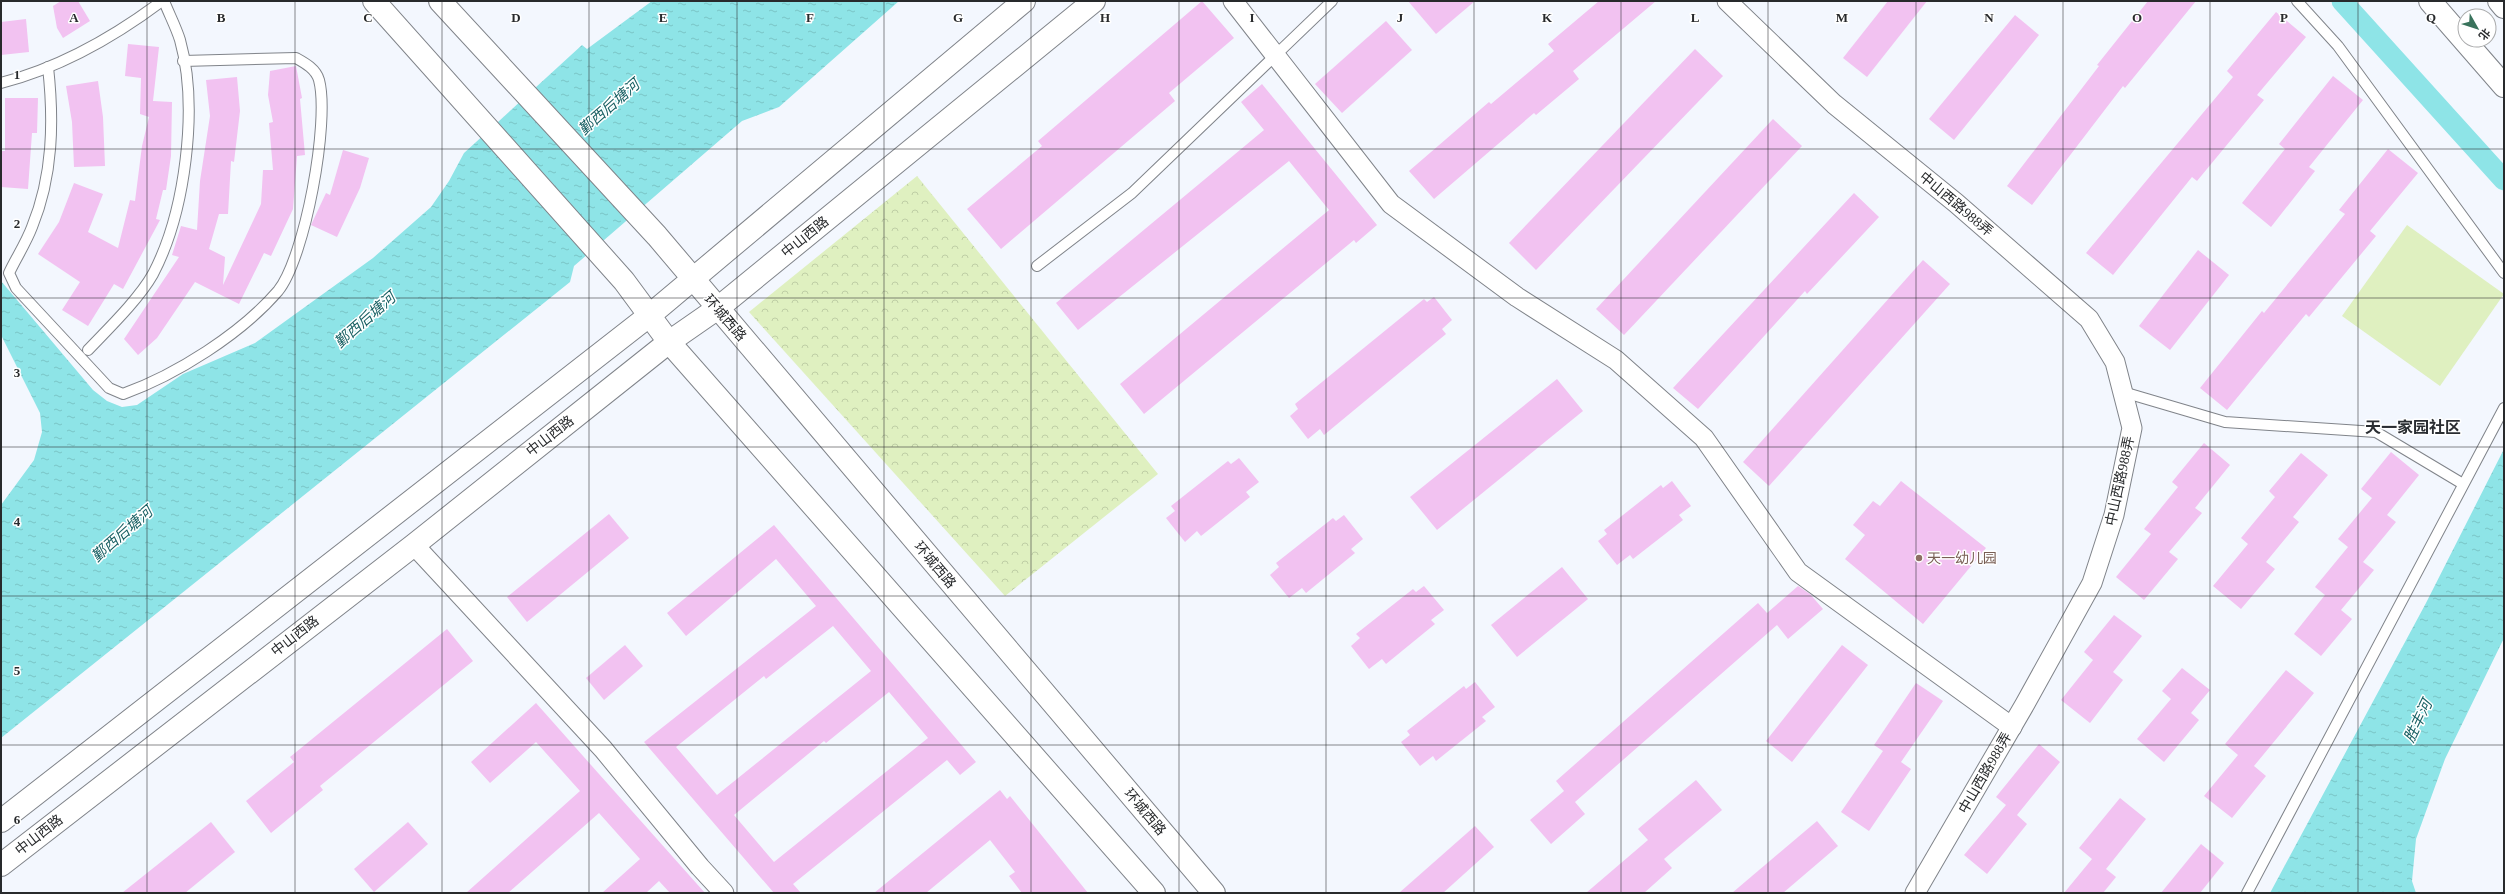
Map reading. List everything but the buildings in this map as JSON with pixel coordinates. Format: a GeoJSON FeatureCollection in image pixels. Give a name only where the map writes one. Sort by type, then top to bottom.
{"type":"FeatureCollection","features":[{"type":"Feature","properties":{"kind":"main road"},"geometry":{"type":"LineString","coordinates":[[374,1],[426,57],[624,281],[669,342],[1154,893]]}},
{"type":"Feature","properties":{"kind":"main road","name":"环城西路"},"geometry":{"type":"LineString","coordinates":[[440,1],[463,24],[657,236],[691,278],[1214,893]]}},
{"type":"Feature","properties":{"kind":"main road"},"geometry":{"type":"LineString","coordinates":[[1,821],[650,315],[691,278],[1024,1]]}},
{"type":"Feature","properties":{"kind":"main road","name":"中山西路"},"geometry":{"type":"LineString","coordinates":[[1,865],[414,545],[669,342],[718,308],[1094,1]]}},
{"type":"Feature","properties":{"kind":"main road"},"geometry":{"type":"LineString","coordinates":[[2430,1],[2504,86]]}},
{"type":"Feature","properties":{"kind":"main road"},"geometry":{"type":"LineString","coordinates":[[2499,1],[2504,7]]}},
{"type":"Feature","properties":{"kind":"street"},"geometry":{"type":"LineString","coordinates":[[1233,1],[1391,204],[1516,297],[1616,360],[1704,438],[1798,572],[2012,726]]}},
{"type":"Feature","properties":{"kind":"street","name":"中山西路988弄"},"geometry":{"type":"LineString","coordinates":[[1727,1],[1834,104],[1956,204],[2089,319],[2115,362],[2132,428],[2114,515],[2092,583],[2012,726],[1915,893]]}},
{"type":"Feature","properties":{"kind":"street"},"geometry":{"type":"LineString","coordinates":[[414,545],[603,749],[700,867],[724,893]]}},
{"type":"Feature","properties":{"kind":"lane"},"geometry":{"type":"LineString","coordinates":[[1,84],[69,59],[142,16],[163,1],[180,41],[189,94],[186,167],[171,227],[152,275],[88,350]]}},
{"type":"Feature","properties":{"kind":"lane"},"geometry":{"type":"LineString","coordinates":[[1037,266],[1132,193],[1332,1]]}},
{"type":"Feature","properties":{"kind":"lane"},"geometry":{"type":"LineString","coordinates":[[2297,1],[2338,46],[2504,273]]}},
{"type":"Feature","properties":{"kind":"lane"},"geometry":{"type":"LineString","coordinates":[[48,67],[53,111],[48,170],[32,227],[9,274],[16,288],[109,388],[123,394],[152,383],[199,356],[245,322],[278,290],[295,256],[312,195],[321,132],[319,79],[310,66],[296,58],[183,61]]}},
{"type":"Feature","properties":{"kind":"lane"},"geometry":{"type":"LineString","coordinates":[[2123,392],[2225,422],[2376,432],[2464,484]]}},
{"type":"Feature","properties":{"kind":"lane"},"geometry":{"type":"LineString","coordinates":[[2247,893],[2504,408]]}},
{"type":"Feature","properties":{"kind":"green space"},"geometry":{"type":"Polygon","coordinates":[[[917,176],[1158,474],[1005,596],[749,312],[917,176]]]}},
{"type":"Feature","properties":{"kind":"green space"},"geometry":{"type":"Polygon","coordinates":[[[2407,225],[2504,294],[2440,386],[2342,316],[2407,225]]]}},
{"type":"Feature","properties":{"kind":"water","name":"鄞西后塘河"},"geometry":{"type":"Polygon","coordinates":[[[652,1],[899,1],[779,107],[742,121],[574,266],[570,282],[1,738],[1,505],[34,460],[42,432],[40,413],[1,335],[1,281],[93,390],[107,401],[122,407],[137,405],[183,374],[255,343],[373,258],[431,207],[449,181],[464,153],[582,45],[587,49],[652,1]]]}},
{"type":"Feature","properties":{"kind":"water","name":"胜丰河"},"geometry":{"type":"Polygon","coordinates":[[[2504,449],[2504,638],[2445,759],[2416,839],[2412,881],[2416,893],[2270,893],[2426,603],[2504,449]]]}},
{"type":"Feature","properties":{"kind":"waterway"},"geometry":{"type":"LineString","coordinates":[[2342,1],[2504,180]]}},
{"type":"Feature","properties":{"kind":"place","name":"天一幼儿园"},"geometry":{"type":"Point","coordinates":[1919,558]}},
{"type":"Feature","properties":{"kind":"district","name":"天一家园社区"},"geometry":{"type":"Point","coordinates":[2413,427]}}]}
